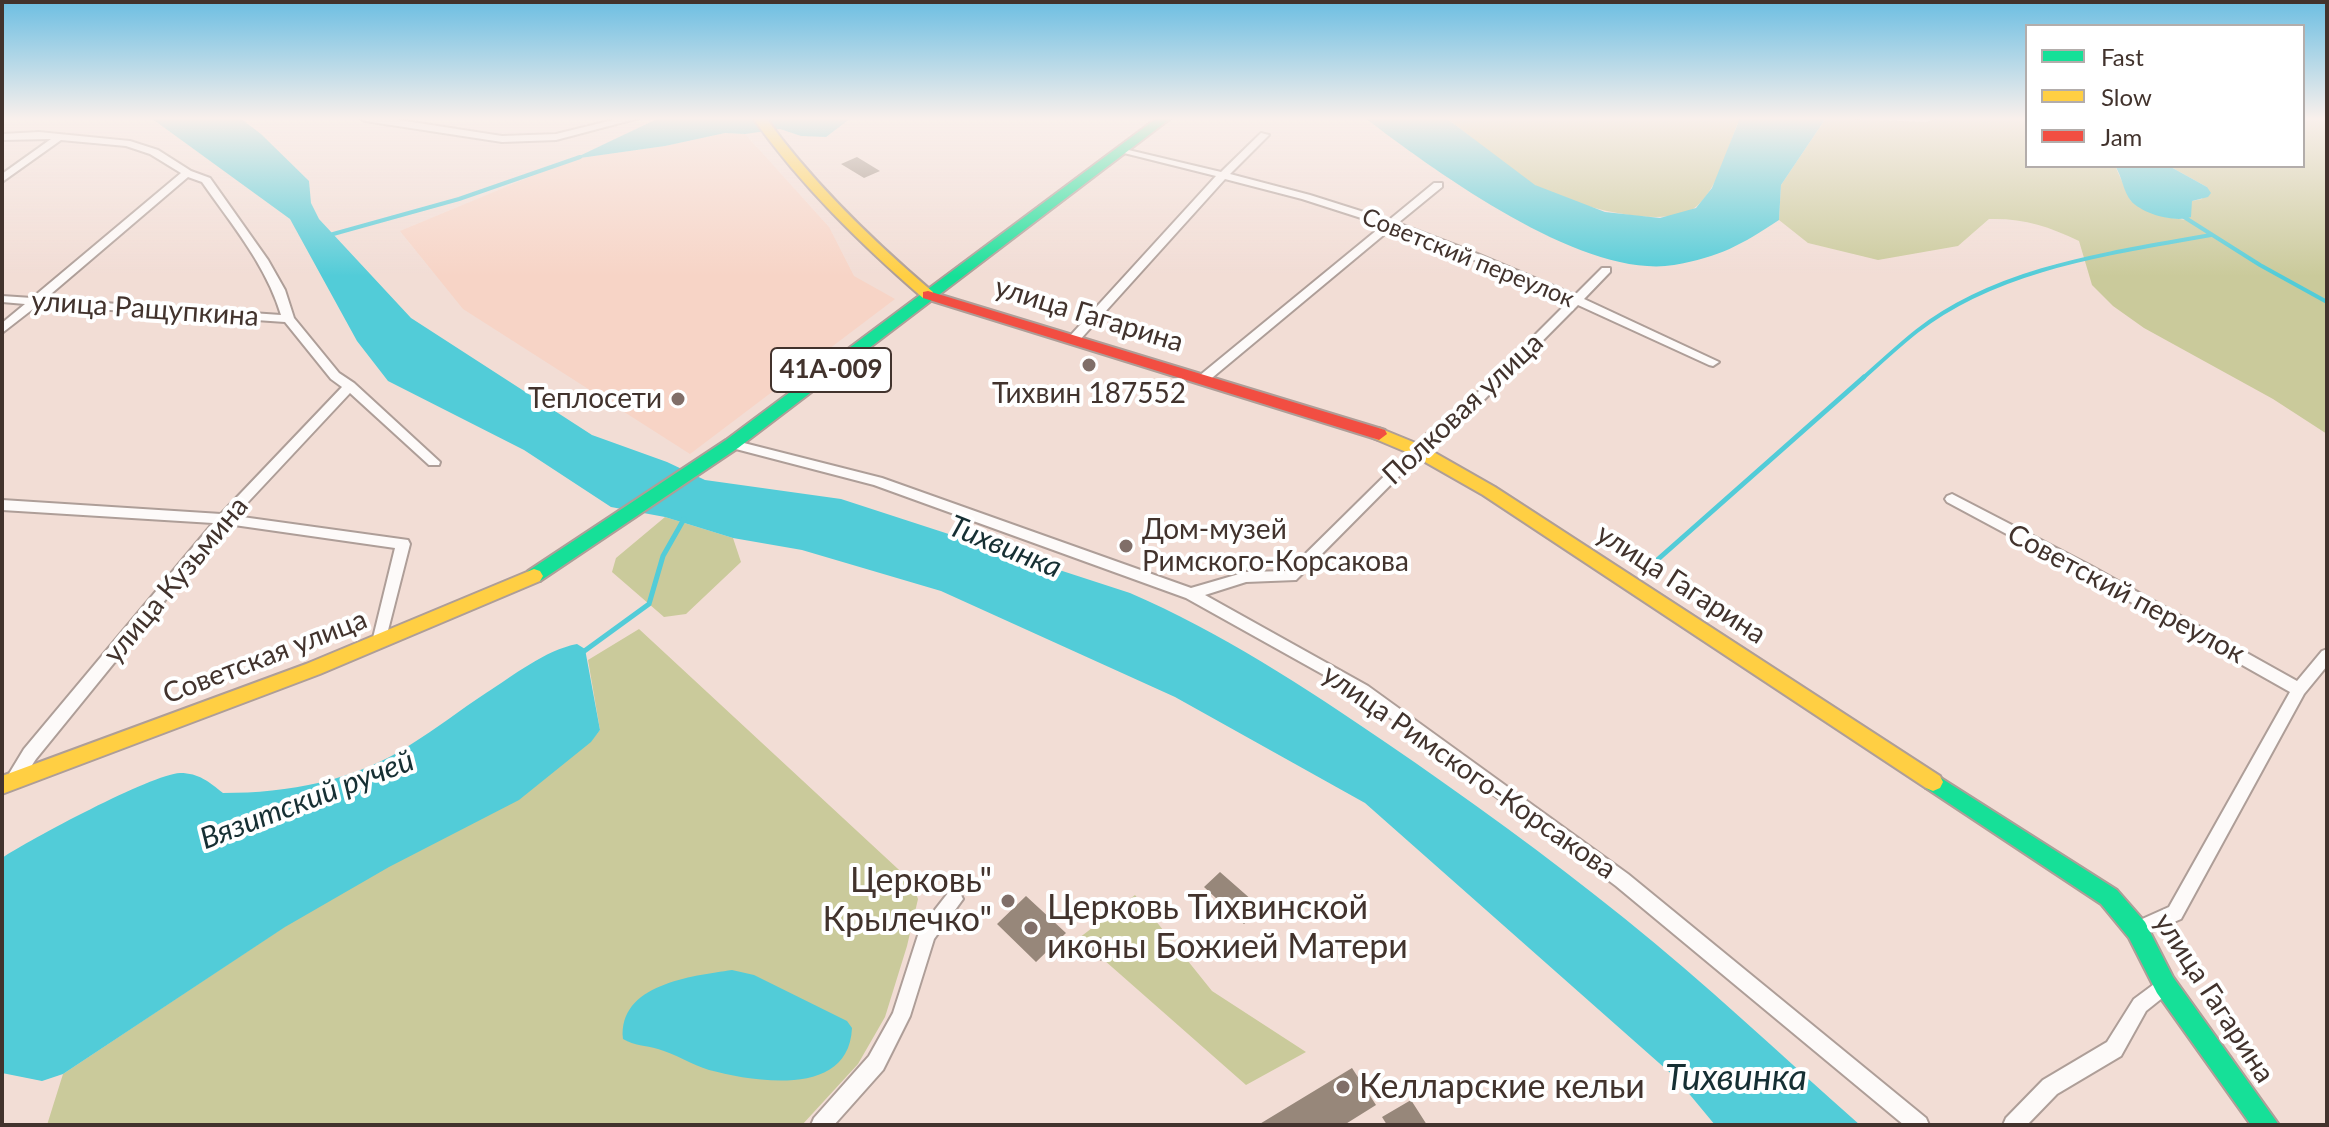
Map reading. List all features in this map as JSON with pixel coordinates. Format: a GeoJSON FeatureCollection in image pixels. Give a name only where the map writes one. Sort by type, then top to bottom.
{"type":"FeatureCollection","features":[{"type":"Feature","properties":{"kind":"main road"},"geometry":{"type":"LineString","coordinates":[[804,171],[908,282],[928,295]]}},
{"type":"Feature","properties":{"kind":"main road","name":"41А-009"},"geometry":{"type":"LineString","coordinates":[[732,444],[1095,171]]}},
{"type":"Feature","properties":{"kind":"main road","name":"улица Гагарина"},"geometry":{"type":"LineString","coordinates":[[928,295],[1369,430],[1417,450],[1489,491],[2109,897],[2137,930],[2165,985],[2266,1125]]}},
{"type":"Feature","properties":{"kind":"main road","name":"Советская улица"},"geometry":{"type":"LineString","coordinates":[[7,784],[379,642],[544,571],[732,444]]}},
{"type":"Feature","properties":{"kind":"street"},"geometry":{"type":"LineString","coordinates":[[183,171],[206,180],[263,260],[279,290],[288,319],[335,376],[434,462]]}},
{"type":"Feature","properties":{"kind":"street","name":"Советский переулок"},"geometry":{"type":"LineString","coordinates":[[1198,171],[1306,197],[1472,255],[1713,362]]}},
{"type":"Feature","properties":{"kind":"street"},"geometry":{"type":"LineString","coordinates":[[1073,340],[1228,171]]}},
{"type":"Feature","properties":{"kind":"street"},"geometry":{"type":"LineString","coordinates":[[2,329],[187,173]]}},
{"type":"Feature","properties":{"kind":"street"},"geometry":{"type":"LineString","coordinates":[[1203,379],[1438,185]]}},
{"type":"Feature","properties":{"kind":"street","name":"Полковая улица"},"geometry":{"type":"LineString","coordinates":[[1191,594],[1246,577],[1291,576],[1417,450],[1457,420],[1606,270]]}},
{"type":"Feature","properties":{"kind":"street","name":"улица Ращупкина"},"geometry":{"type":"LineString","coordinates":[[2,299],[288,319]]}},
{"type":"Feature","properties":{"kind":"street","name":"улица Кузьмина"},"geometry":{"type":"LineString","coordinates":[[7,784],[224,519],[350,386]]}},
{"type":"Feature","properties":{"kind":"street","name":"улица Римского-Корсакова"},"geometry":{"type":"LineString","coordinates":[[732,444],[877,481],[1191,594],[1375,699],[1622,880],[1919,1125]]}},
{"type":"Feature","properties":{"kind":"street","name":"Советский переулок"},"geometry":{"type":"LineString","coordinates":[[1952,499],[2086,570],[2299,690]]}},
{"type":"Feature","properties":{"kind":"street"},"geometry":{"type":"LineString","coordinates":[[2,505],[224,519],[403,544],[379,642]]}},
{"type":"Feature","properties":{"kind":"street"},"geometry":{"type":"LineString","coordinates":[[2137,930],[2175,913],[2299,690],[2327,655]]}},
{"type":"Feature","properties":{"kind":"street"},"geometry":{"type":"LineString","coordinates":[[821,1125],[876,1063],[901,1016],[926,935],[954,899]]}},
{"type":"Feature","properties":{"kind":"street"},"geometry":{"type":"LineString","coordinates":[[2013,1125],[2050,1087],[2114,1049],[2140,1005],[2165,985]]}},
{"type":"Feature","properties":{"kind":"shaded area"},"geometry":{"type":"Polygon","coordinates":[[[545,171],[778,171],[829,227],[854,276],[895,299],[690,454],[463,309],[400,231],[545,171]]]}},
{"type":"Feature","properties":{"kind":"green space"},"geometry":{"type":"Polygon","coordinates":[[[1513,171],[1720,171],[1712,188],[1697,206],[1682,214],[1663,217],[1616,213],[1591,207],[1534,185],[1513,171]]]}},
{"type":"Feature","properties":{"kind":"green space"},"geometry":{"type":"Polygon","coordinates":[[[1791,171],[2117,171],[2131,201],[2165,217],[2186,220],[2192,201],[2202,199],[2207,187],[2177,171],[2327,171],[2327,434],[2273,399],[2144,328],[2113,306],[2092,285],[2079,241],[2035,224],[1989,219],[1958,246],[1878,260],[1808,243],[1779,220],[1781,185],[1791,171]]]}},
{"type":"Feature","properties":{"kind":"green space"},"geometry":{"type":"Polygon","coordinates":[[[665,517],[733,538],[741,562],[686,614],[664,617],[612,572],[616,558],[665,517]]]}},
{"type":"Feature","properties":{"kind":"green space"},"geometry":{"type":"Polygon","coordinates":[[[639,629],[911,881],[918,899],[885,1017],[858,1064],[802,1125],[47,1125],[63,1074],[284,927],[590,742],[600,730],[588,660],[639,629]]]}},
{"type":"Feature","properties":{"kind":"green space"},"geometry":{"type":"Polygon","coordinates":[[[1135,895],[1212,991],[1306,1052],[1246,1085],[1079,938],[1135,895]]]}},
{"type":"Feature","properties":{"kind":"water","name":"Тихвинка"},"geometry":{"type":"Polygon","coordinates":[[[223,171],[298,171],[309,181],[311,203],[319,219],[411,318],[592,435],[667,462],[705,480],[841,499],[1130,593],[1197,625],[1324,701],[1416,763],[1566,872],[1684,968],[1860,1125],[1715,1125],[1676,1078],[1365,803],[1175,697],[941,591],[802,550],[733,538],[665,517],[611,507],[524,450],[388,381],[357,341],[290,219],[223,171]]]}},
{"type":"Feature","properties":{"kind":"water"},"geometry":{"type":"Polygon","coordinates":[[[1438,171],[1516,171],[1535,185],[1605,212],[1660,218],[1696,208],[1712,188],[1719,171],[1791,171],[1781,185],[1779,220],[1717,254],[1674,265],[1637,265],[1597,256],[1555,239],[1470,192],[1438,171]]]}},
{"type":"Feature","properties":{"kind":"water"},"geometry":{"type":"Polygon","coordinates":[[[2117,171],[2177,171],[2207,187],[2211,193],[2208,197],[2192,201],[2191,217],[2177,219],[2160,216],[2143,210],[2131,201],[2117,171]]]}},
{"type":"Feature","properties":{"kind":"water","name":"Вязитский ручей"},"geometry":{"type":"Polygon","coordinates":[[[577,644],[585,649],[600,730],[591,742],[519,800],[389,867],[285,927],[63,1074],[42,1081],[2,1073],[2,858],[91,809],[165,776],[180,773],[198,776],[223,793],[296,787],[366,768],[410,745],[530,664],[577,644]]]}},
{"type":"Feature","properties":{"kind":"water"},"geometry":{"type":"Polygon","coordinates":[[[732,970],[754,975],[847,1021],[852,1028],[847,1050],[835,1066],[818,1075],[797,1080],[750,1078],[709,1070],[665,1051],[623,1039],[625,1020],[632,1006],[645,995],[679,980],[732,970]]]}},
{"type":"Feature","properties":{"kind":"building"},"geometry":{"type":"Polygon","coordinates":[[[852,171],[880,171],[864,178],[852,171]]]}},
{"type":"Feature","properties":{"kind":"building"},"geometry":{"type":"Polygon","coordinates":[[[1220,872],[1261,908],[1244,924],[1204,887],[1220,872]]]}},
{"type":"Feature","properties":{"kind":"building","name":"Церковь Тихвинской иконы Божией Матери"},"geometry":{"type":"Polygon","coordinates":[[[1026,896],[1066,933],[1036,962],[997,924],[1026,896]]]}},
{"type":"Feature","properties":{"kind":"building"},"geometry":{"type":"Polygon","coordinates":[[[1100,937],[1113,948],[1101,961],[1088,949],[1100,937]]]}},
{"type":"Feature","properties":{"kind":"building","name":"Келларские кельи"},"geometry":{"type":"Polygon","coordinates":[[[1352,1068],[1376,1105],[1344,1125],[1258,1125],[1352,1068]]]}},
{"type":"Feature","properties":{"kind":"building"},"geometry":{"type":"Polygon","coordinates":[[[1411,1100],[1427,1125],[1387,1125],[1382,1117],[1411,1100]]]}},
{"type":"Feature","properties":{"kind":"waterway"},"geometry":{"type":"LineString","coordinates":[[326,236],[459,199],[541,171]]}},
{"type":"Feature","properties":{"kind":"waterway"},"geometry":{"type":"LineString","coordinates":[[2184,217],[2260,265],[2327,302]]}},
{"type":"Feature","properties":{"kind":"waterway"},"geometry":{"type":"LineString","coordinates":[[1862,379],[1917,331],[1949,309],[2020,277],[2096,256],[2211,235]]}},
{"type":"Feature","properties":{"kind":"waterway"},"geometry":{"type":"LineString","coordinates":[[1656,561],[1864,377]]}},
{"type":"Feature","properties":{"kind":"waterway"},"geometry":{"type":"LineString","coordinates":[[583,652],[649,604],[663,556],[684,519]]}},
{"type":"Feature","properties":{"kind":"traffic: fast"},"geometry":{"type":"LineString","coordinates":[[534,576],[732,444],[1095,171]]}},
{"type":"Feature","properties":{"kind":"traffic: fast"},"geometry":{"type":"LineString","coordinates":[[1933,782],[2109,897],[2137,930],[2165,985],[2266,1125]]}},
{"type":"Feature","properties":{"kind":"traffic: slow"},"geometry":{"type":"LineString","coordinates":[[802,171],[871,246],[928,295]]}},
{"type":"Feature","properties":{"kind":"traffic: slow"},"geometry":{"type":"LineString","coordinates":[[1379,434],[1417,450],[1489,491],[1933,782]]}},
{"type":"Feature","properties":{"kind":"traffic: slow"},"geometry":{"type":"LineString","coordinates":[[2,785],[313,669],[534,576]]}},
{"type":"Feature","properties":{"kind":"traffic: jam"},"geometry":{"type":"LineString","coordinates":[[928,295],[1379,434]]}},
{"type":"Feature","properties":{"kind":"place","name":"Тихвин 187552"},"geometry":{"type":"Point","coordinates":[1089,365]}},
{"type":"Feature","properties":{"kind":"place","name":"Теплосети"},"geometry":{"type":"Point","coordinates":[678,399]}},
{"type":"Feature","properties":{"kind":"place","name":"Дом-музей Римского-Корсакова"},"geometry":{"type":"Point","coordinates":[1126,546]}},
{"type":"Feature","properties":{"kind":"place","name":"Церковь\" Крылечко\""},"geometry":{"type":"Point","coordinates":[1008,901]}},
{"type":"Feature","properties":{"kind":"place","name":"Церковь Тихвинской иконы Божией Матери"},"geometry":{"type":"Point","coordinates":[1031,928]}},
{"type":"Feature","properties":{"kind":"place","name":"Келларские кельи"},"geometry":{"type":"Point","coordinates":[1343,1087]}}]}
